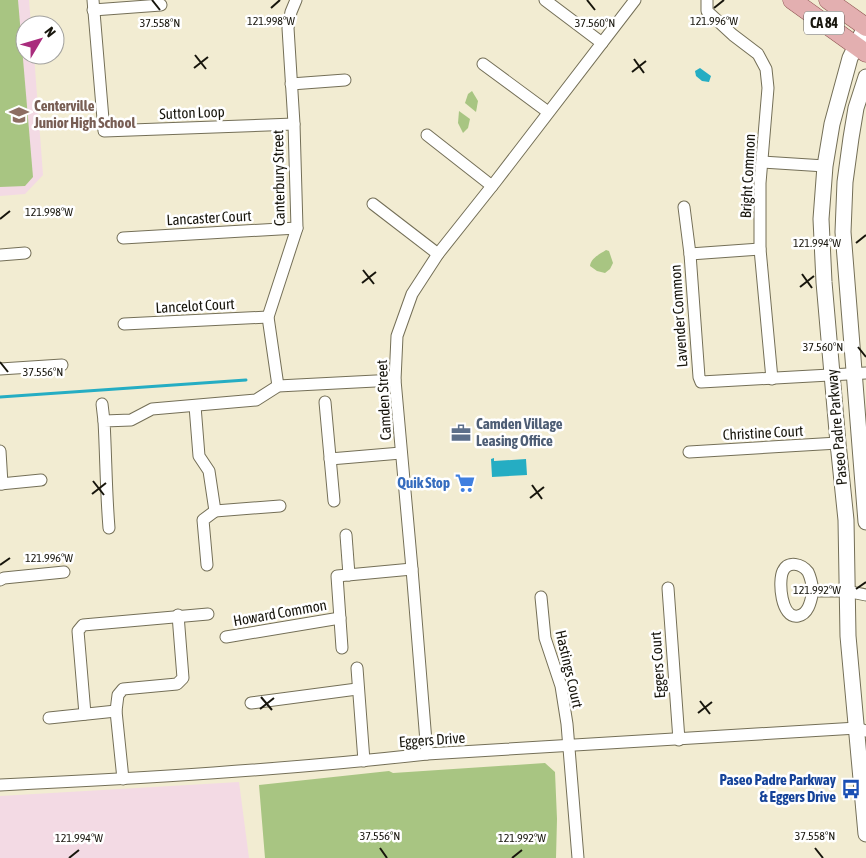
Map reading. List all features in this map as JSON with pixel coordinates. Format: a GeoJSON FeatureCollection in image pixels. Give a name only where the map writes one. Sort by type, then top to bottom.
{"type":"FeatureCollection","features":[{"type":"Feature","properties":{"kind":"main road","name":"CA 84"},"geometry":{"type":"LineString","coordinates":[[792,0],[861,49]]}},
{"type":"Feature","properties":{"kind":"main road","name":"CA 84"},"geometry":{"type":"LineString","coordinates":[[828,0],[866,26]]}},
{"type":"Feature","properties":{"kind":"main road","name":"Paseo Padre Parkway"},"geometry":{"type":"LineString","coordinates":[[866,26],[861,49],[850,58],[840,92],[832,124],[822,193],[822,250],[846,520],[848,636],[861,729],[866,834]]}},
{"type":"Feature","properties":{"kind":"main road","name":"Paseo Padre Parkway"},"geometry":{"type":"LineString","coordinates":[[866,77],[856,108],[843,208],[844,264],[860,373],[866,522]]}},
{"type":"Feature","properties":{"kind":"street","name":"Canterbury Street"},"geometry":{"type":"LineString","coordinates":[[278,386],[268,317],[297,228],[294,124],[288,28],[291,12],[296,0]]}},
{"type":"Feature","properties":{"kind":"street"},"geometry":{"type":"LineString","coordinates":[[545,0],[602,43]]}},
{"type":"Feature","properties":{"kind":"street","name":"Camden Street"},"geometry":{"type":"LineString","coordinates":[[427,754],[395,380],[398,336],[412,294],[438,254],[635,0]]}},
{"type":"Feature","properties":{"kind":"street","name":"Bright Common"},"geometry":{"type":"LineString","coordinates":[[707,0],[707,10],[733,35],[758,54],[766,69],[768,88],[760,183],[760,249],[772,379]]}},
{"type":"Feature","properties":{"kind":"street"},"geometry":{"type":"LineString","coordinates":[[93,5],[161,5]]}},
{"type":"Feature","properties":{"kind":"street","name":"Sutton Loop"},"geometry":{"type":"LineString","coordinates":[[93,5],[104,131],[294,124]]}},
{"type":"Feature","properties":{"kind":"street"},"geometry":{"type":"LineString","coordinates":[[483,64],[548,112]]}},
{"type":"Feature","properties":{"kind":"street"},"geometry":{"type":"LineString","coordinates":[[292,84],[345,80]]}},
{"type":"Feature","properties":{"kind":"street"},"geometry":{"type":"LineString","coordinates":[[428,135],[492,186]]}},
{"type":"Feature","properties":{"kind":"street"},"geometry":{"type":"LineString","coordinates":[[762,162],[825,166]]}},
{"type":"Feature","properties":{"kind":"street"},"geometry":{"type":"LineString","coordinates":[[373,204],[438,254]]}},
{"type":"Feature","properties":{"kind":"street","name":"Lavender Common"},"geometry":{"type":"LineString","coordinates":[[684,207],[690,254],[699,377],[702,382],[772,379]]}},
{"type":"Feature","properties":{"kind":"street","name":"Lancaster Court"},"geometry":{"type":"LineString","coordinates":[[123,238],[297,228]]}},
{"type":"Feature","properties":{"kind":"street"},"geometry":{"type":"LineString","coordinates":[[690,254],[760,249]]}},
{"type":"Feature","properties":{"kind":"street"},"geometry":{"type":"LineString","coordinates":[[0,255],[25,253]]}},
{"type":"Feature","properties":{"kind":"street","name":"Lancelot Court"},"geometry":{"type":"LineString","coordinates":[[124,324],[268,317]]}},
{"type":"Feature","properties":{"kind":"street"},"geometry":{"type":"LineString","coordinates":[[0,369],[62,365]]}},
{"type":"Feature","properties":{"kind":"street"},"geometry":{"type":"LineString","coordinates":[[772,379],[860,373]]}},
{"type":"Feature","properties":{"kind":"street"},"geometry":{"type":"LineString","coordinates":[[104,422],[131,420],[152,409],[256,400],[278,386],[395,380]]}},
{"type":"Feature","properties":{"kind":"street"},"geometry":{"type":"LineString","coordinates":[[325,402],[334,501]]}},
{"type":"Feature","properties":{"kind":"street"},"geometry":{"type":"LineString","coordinates":[[102,404],[109,528]]}},
{"type":"Feature","properties":{"kind":"street"},"geometry":{"type":"LineString","coordinates":[[195,406],[199,456],[209,471],[215,511]]}},
{"type":"Feature","properties":{"kind":"street","name":"Christine Court"},"geometry":{"type":"LineString","coordinates":[[689,452],[838,443]]}},
{"type":"Feature","properties":{"kind":"street"},"geometry":{"type":"LineString","coordinates":[[0,451],[1,484],[41,480]]}},
{"type":"Feature","properties":{"kind":"street"},"geometry":{"type":"LineString","coordinates":[[330,459],[401,453]]}},
{"type":"Feature","properties":{"kind":"street"},"geometry":{"type":"LineString","coordinates":[[207,565],[203,520],[215,511],[280,506]]}},
{"type":"Feature","properties":{"kind":"street"},"geometry":{"type":"LineString","coordinates":[[346,536],[349,575],[412,569]]}},
{"type":"Feature","properties":{"kind":"street"},"geometry":{"type":"LineString","coordinates":[[0,580],[64,572]]}},
{"type":"Feature","properties":{"kind":"street","name":"Howard Common"},"geometry":{"type":"LineString","coordinates":[[342,648],[337,576],[349,575]]}},
{"type":"Feature","properties":{"kind":"street","name":"Eggers Court"},"geometry":{"type":"LineString","coordinates":[[668,588],[679,740]]}},
{"type":"Feature","properties":{"kind":"street"},"geometry":{"type":"LineString","coordinates":[[813,591],[846,590],[866,595]]}},
{"type":"Feature","properties":{"kind":"street","name":"Hastings Court"},"geometry":{"type":"LineString","coordinates":[[541,597],[545,638],[561,686],[578,858]]}},
{"type":"Feature","properties":{"kind":"street"},"geometry":{"type":"LineString","coordinates":[[85,714],[78,631],[83,625],[178,615],[208,614]]}},
{"type":"Feature","properties":{"kind":"street"},"geometry":{"type":"LineString","coordinates":[[123,779],[116,710],[118,696],[123,689],[178,684],[183,678],[178,615]]}},
{"type":"Feature","properties":{"kind":"street","name":"Howard Common"},"geometry":{"type":"LineString","coordinates":[[226,637],[340,618]]}},
{"type":"Feature","properties":{"kind":"street"},"geometry":{"type":"LineString","coordinates":[[356,668],[364,760]]}},
{"type":"Feature","properties":{"kind":"street"},"geometry":{"type":"LineString","coordinates":[[251,703],[357,689]]}},
{"type":"Feature","properties":{"kind":"street"},"geometry":{"type":"LineString","coordinates":[[49,718],[116,710]]}},
{"type":"Feature","properties":{"kind":"street","name":"Eggers Drive"},"geometry":{"type":"LineString","coordinates":[[0,785],[123,779],[427,754],[861,729]]}},
{"type":"Feature","properties":{"kind":"shaded area","name":"Centerville Junior High School"},"geometry":{"type":"Polygon","coordinates":[[[0,0],[29,0],[30,15],[15,15],[15,65],[35,65],[43,175],[25,194],[0,196],[0,0]]]}},
{"type":"Feature","properties":{"kind":"shaded area"},"geometry":{"type":"Polygon","coordinates":[[[239,782],[249,858],[0,858],[0,796],[239,782]]]}},
{"type":"Feature","properties":{"kind":"green space","name":"Centerville Junior High School"},"geometry":{"type":"Polygon","coordinates":[[[0,0],[18,0],[19,15],[15,15],[15,65],[24,65],[33,177],[25,186],[0,187],[0,0]]]}},
{"type":"Feature","properties":{"kind":"green space"},"geometry":{"type":"Polygon","coordinates":[[[472,91],[478,101],[476,112],[465,103],[468,94],[472,91]]]}},
{"type":"Feature","properties":{"kind":"green space"},"geometry":{"type":"Polygon","coordinates":[[[459,111],[470,119],[468,128],[463,133],[458,123],[459,111]]]}},
{"type":"Feature","properties":{"kind":"green space"},"geometry":{"type":"Polygon","coordinates":[[[606,250],[609,251],[613,263],[605,273],[597,271],[590,266],[594,258],[606,250]]]}},
{"type":"Feature","properties":{"kind":"green space"},"geometry":{"type":"Polygon","coordinates":[[[545,763],[555,772],[556,858],[265,858],[259,785],[389,771],[393,773],[545,763]]]}},
{"type":"Feature","properties":{"kind":"water"},"geometry":{"type":"Polygon","coordinates":[[[700,68],[711,76],[709,82],[702,81],[696,76],[695,71],[700,68]]]}},
{"type":"Feature","properties":{"kind":"water"},"geometry":{"type":"Polygon","coordinates":[[[494,458],[494,461],[526,459],[527,475],[492,477],[491,459],[494,458]]]}},
{"type":"Feature","properties":{"kind":"waterway"},"geometry":{"type":"LineString","coordinates":[[0,397],[246,380]]}},
{"type":"Feature","properties":{"kind":"place","name":"Centerville Junior High School"},"geometry":{"type":"Point","coordinates":[19,115]}},
{"type":"Feature","properties":{"kind":"place","name":"Camden Village Leasing Office"},"geometry":{"type":"Point","coordinates":[461,433]}},
{"type":"Feature","properties":{"kind":"place","name":"Quik Stop"},"geometry":{"type":"Point","coordinates":[465,483]}},
{"type":"Feature","properties":{"kind":"place","name":"Paseo Padre Parkway & Eggers Drive"},"geometry":{"type":"Point","coordinates":[851,789]}}]}
